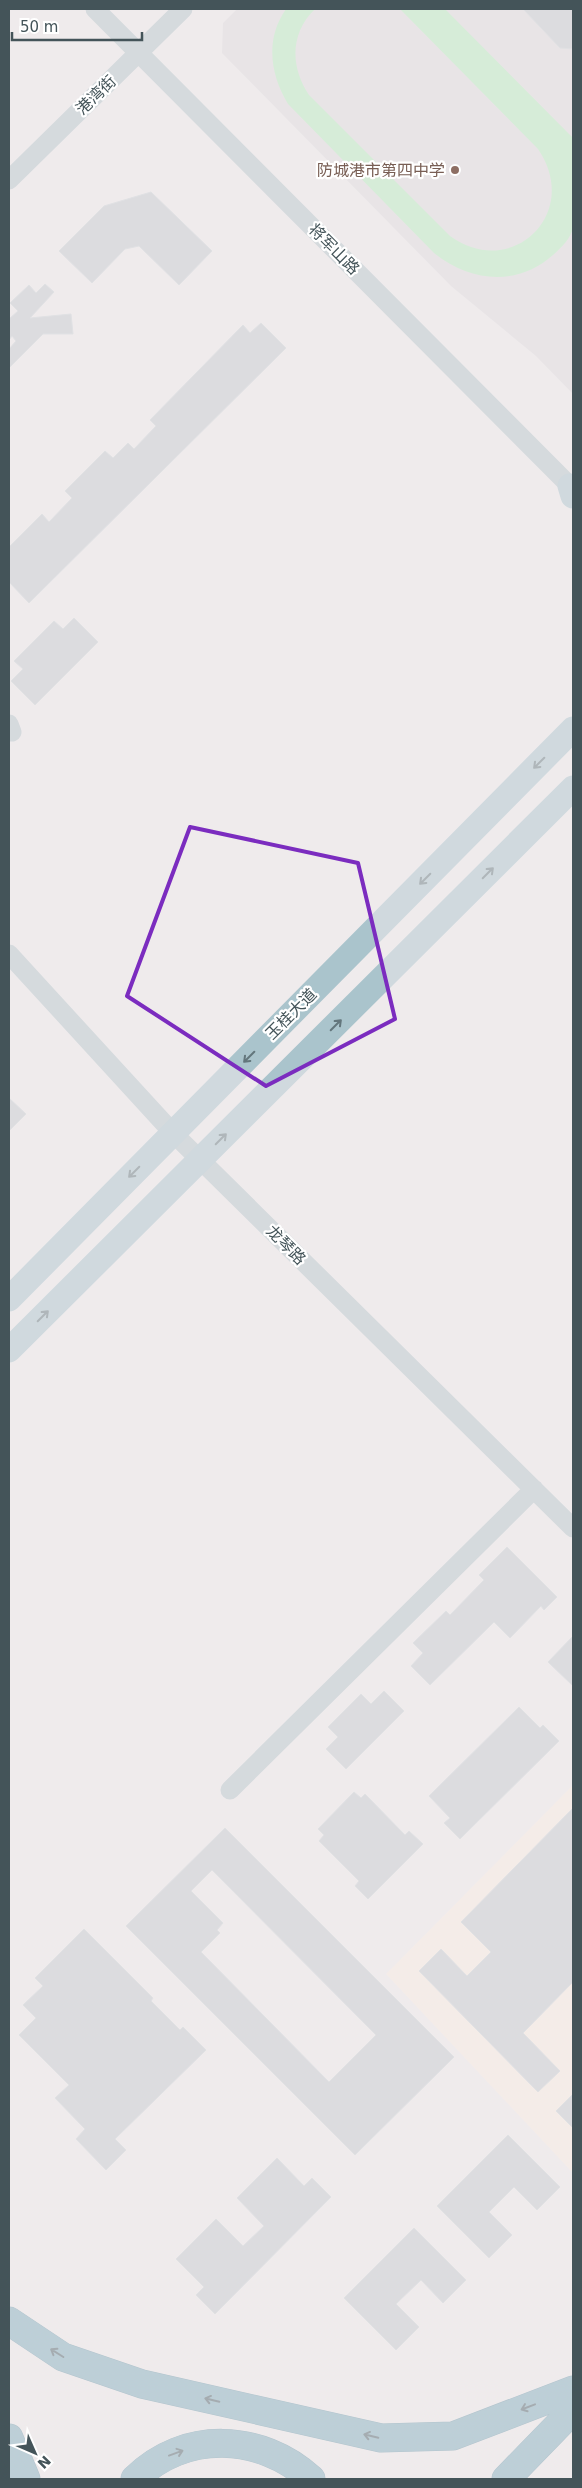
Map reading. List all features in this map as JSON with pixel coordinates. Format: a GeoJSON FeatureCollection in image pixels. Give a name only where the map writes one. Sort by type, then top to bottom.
{"type":"FeatureCollection","features":[{"type":"Feature","properties":{"kind":"highway"},"geometry":{"type":"LineString","coordinates":[[9,2321],[63,2357],[142,2384],[380,2438],[453,2436],[573,2390]]}},
{"type":"Feature","properties":{"kind":"highway"},"geometry":{"type":"LineString","coordinates":[[506,2479],[573,2410]]}},
{"type":"Feature","properties":{"kind":"highway"},"geometry":{"type":"LineString","coordinates":[[9,2438],[26,2479]]}},
{"type":"Feature","properties":{"kind":"highway"},"geometry":{"type":"LineString","coordinates":[[135,2479],[166,2457],[203,2443],[235,2443],[261,2450],[288,2462],[311,2479]]}},
{"type":"Feature","properties":{"kind":"main road","name":"玉桂大道"},"geometry":{"type":"LineString","coordinates":[[9,1299],[572,728]]}},
{"type":"Feature","properties":{"kind":"main road"},"geometry":{"type":"LineString","coordinates":[[9,1350],[573,788]]}},
{"type":"Feature","properties":{"kind":"street","name":"将军山路"},"geometry":{"type":"LineString","coordinates":[[96,9],[573,489]]}},
{"type":"Feature","properties":{"kind":"street","name":"港湾街"},"geometry":{"type":"LineString","coordinates":[[9,180],[183,9]]}},
{"type":"Feature","properties":{"kind":"street","name":"龙琴路"},"geometry":{"type":"LineString","coordinates":[[9,954],[173,1133],[573,1528]]}},
{"type":"Feature","properties":{"kind":"street"},"geometry":{"type":"LineString","coordinates":[[230,1790],[534,1488]]}},
{"type":"Feature","properties":{"kind":"highlighted area"},"geometry":{"type":"Polygon","coordinates":[[[190,827],[358,863],[395,1019],[266,1086],[127,996],[190,827]]]}},
{"type":"Feature","properties":{"kind":"shaded area","name":"防城港市第四中学"},"geometry":{"type":"Polygon","coordinates":[[[237,9],[573,9],[573,394],[536,356],[451,286],[222,53],[223,23],[237,9]]]}},
{"type":"Feature","properties":{"kind":"shaded area"},"geometry":{"type":"Polygon","coordinates":[[[573,1785],[573,2173],[386,1974],[573,1785]]]}},
{"type":"Feature","properties":{"kind":"green space"},"geometry":{"type":"Polygon","coordinates":[[[286,9],[315,9],[301,29],[297,39],[296,50],[298,73],[309,95],[450,236],[473,248],[496,250],[517,245],[534,233],[546,217],[552,196],[549,173],[538,149],[400,9],[445,9],[573,138],[574,221],[571,235],[566,242],[539,265],[509,276],[478,275],[448,263],[434,253],[288,104],[277,81],[272,56],[275,32],[279,20],[286,9]]]}},
{"type":"Feature","properties":{"kind":"building"},"geometry":{"type":"Polygon","coordinates":[[[523,9],[573,9],[573,49],[560,48],[523,9]]]}},
{"type":"Feature","properties":{"kind":"building"},"geometry":{"type":"Polygon","coordinates":[[[151,192],[212,251],[179,285],[139,246],[125,249],[92,283],[59,251],[104,206],[151,192]]]}},
{"type":"Feature","properties":{"kind":"building"},"geometry":{"type":"Polygon","coordinates":[[[45,284],[54,292],[30,318],[71,314],[73,334],[43,334],[9,368],[9,349],[16,341],[12,336],[9,340],[9,319],[18,311],[10,303],[29,285],[36,293],[45,284]]]}},
{"type":"Feature","properties":{"kind":"building"},"geometry":{"type":"Polygon","coordinates":[[[261,323],[286,348],[29,603],[9,582],[9,547],[42,514],[49,522],[72,498],[65,491],[105,451],[113,458],[128,443],[134,449],[156,426],[150,420],[243,325],[250,333],[261,323]]]}},
{"type":"Feature","properties":{"kind":"building"},"geometry":{"type":"Polygon","coordinates":[[[74,618],[98,642],[35,705],[11,681],[23,669],[14,661],[54,621],[63,629],[74,618]]]}},
{"type":"Feature","properties":{"kind":"building"},"geometry":{"type":"Polygon","coordinates":[[[9,1098],[26,1114],[9,1131],[9,1098]]]}},
{"type":"Feature","properties":{"kind":"building"},"geometry":{"type":"Polygon","coordinates":[[[507,1547],[557,1597],[544,1610],[541,1606],[510,1638],[494,1622],[430,1685],[411,1666],[423,1653],[413,1643],[446,1611],[450,1615],[484,1580],[479,1575],[507,1547]]]}},
{"type":"Feature","properties":{"kind":"building"},"geometry":{"type":"Polygon","coordinates":[[[573,1636],[573,1686],[548,1662],[573,1636]]]}},
{"type":"Feature","properties":{"kind":"building"},"geometry":{"type":"Polygon","coordinates":[[[384,1691],[404,1711],[346,1769],[326,1749],[338,1737],[328,1727],[361,1694],[371,1704],[384,1691]]]}},
{"type":"Feature","properties":{"kind":"building"},"geometry":{"type":"Polygon","coordinates":[[[519,1707],[540,1728],[543,1725],[559,1741],[460,1839],[444,1823],[450,1818],[429,1796],[519,1707]]]}},
{"type":"Feature","properties":{"kind":"building"},"geometry":{"type":"Polygon","coordinates":[[[354,1792],[361,1798],[365,1794],[405,1835],[409,1831],[423,1844],[368,1899],[355,1886],[359,1881],[319,1841],[324,1835],[318,1829],[354,1792]]]}},
{"type":"Feature","properties":{"kind":"building"},"geometry":{"type":"Polygon","coordinates":[[[573,1808],[573,1982],[523,2033],[560,2071],[538,2092],[419,1971],[441,1949],[467,1976],[491,1952],[461,1922],[573,1808]]]}},
{"type":"Feature","properties":{"kind":"building"},"geometry":{"type":"Polygon","coordinates":[[[225,1828],[454,2057],[355,2155],[126,1926],[225,1828]],[[212,1870],[191,1891],[223,1923],[217,1930],[220,1933],[201,1952],[329,2082],[376,2035],[212,1870]]]}},
{"type":"Feature","properties":{"kind":"building"},"geometry":{"type":"Polygon","coordinates":[[[84,1929],[153,1998],[151,2001],[180,2030],[183,2027],[206,2050],[115,2139],[126,2150],[106,2170],[76,2139],[85,2129],[55,2098],[69,2085],[19,2035],[36,2018],[23,2005],[43,1986],[35,1978],[84,1929]]]}},
{"type":"Feature","properties":{"kind":"building"},"geometry":{"type":"Polygon","coordinates":[[[573,2094],[573,2128],[556,2111],[573,2094]]]}},
{"type":"Feature","properties":{"kind":"building"},"geometry":{"type":"Polygon","coordinates":[[[508,2135],[560,2187],[537,2210],[514,2187],[489,2212],[512,2235],[489,2258],[437,2206],[508,2135]]]}},
{"type":"Feature","properties":{"kind":"building"},"geometry":{"type":"Polygon","coordinates":[[[277,2158],[304,2186],[312,2178],[331,2197],[215,2314],[196,2295],[204,2287],[176,2259],[216,2219],[243,2246],[264,2226],[237,2198],[277,2158]]]}},
{"type":"Feature","properties":{"kind":"building"},"geometry":{"type":"Polygon","coordinates":[[[414,2228],[466,2280],[443,2303],[421,2280],[396,2304],[419,2327],[396,2350],[344,2298],[414,2228]]]}},
{"type":"Feature","properties":{"kind":"place","name":"防城港市第四中学"},"geometry":{"type":"Point","coordinates":[455,170]}}]}
